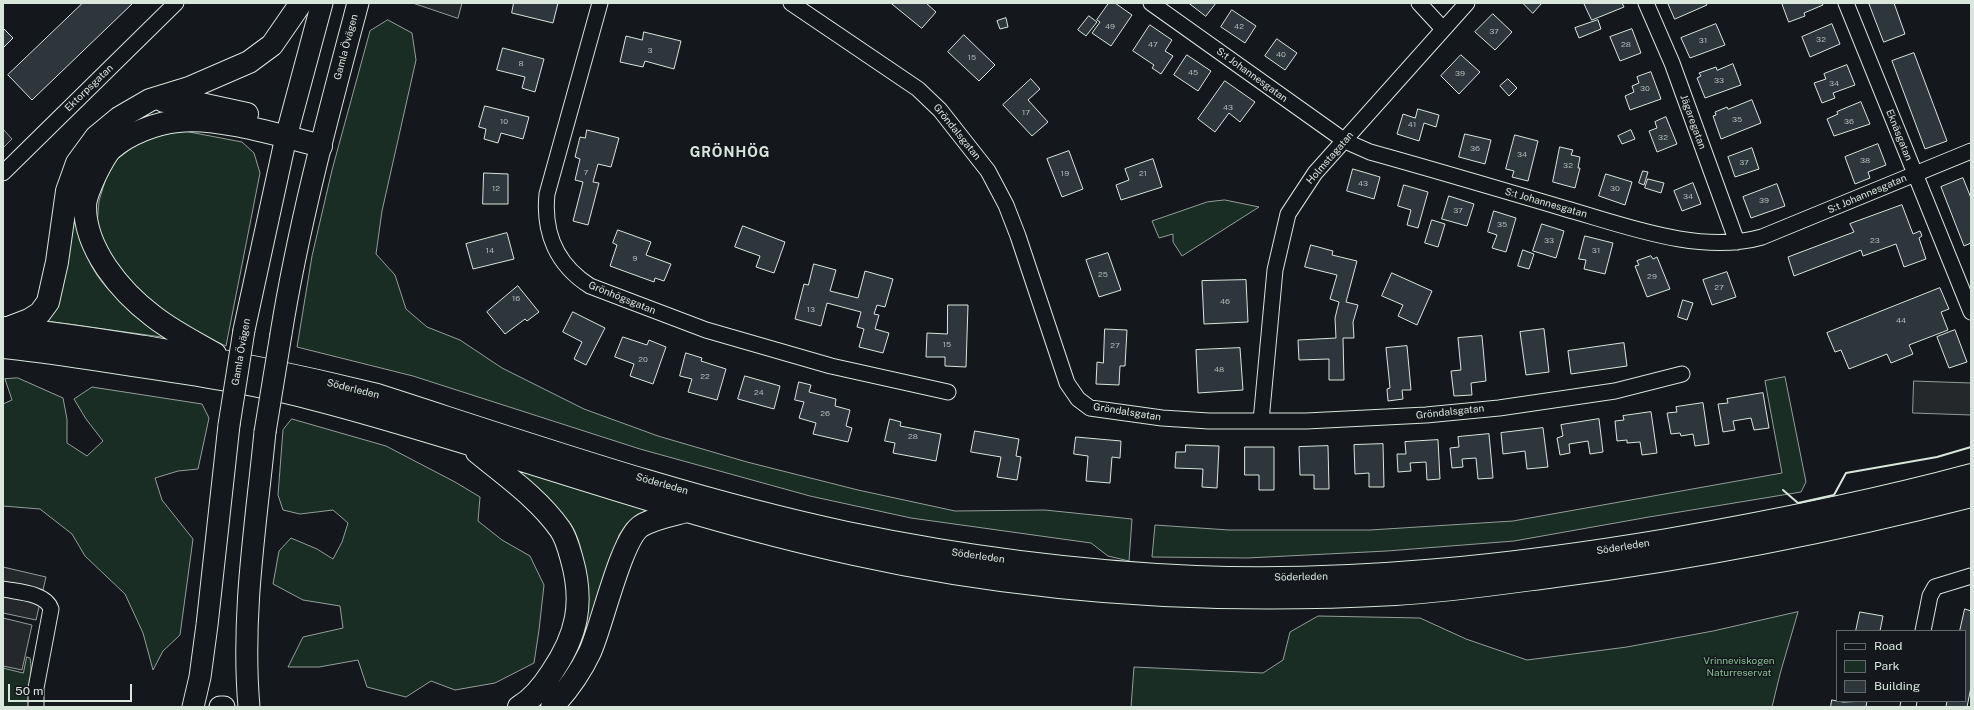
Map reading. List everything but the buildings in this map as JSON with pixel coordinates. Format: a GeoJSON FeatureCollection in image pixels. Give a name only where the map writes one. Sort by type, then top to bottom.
{"type":"FeatureCollection","features":[{"type":"Feature","properties":{"kind":"highway"},"geometry":{"type":"LineString","coordinates":[[4,335],[40,313],[48,302],[57,262],[67,191],[77,163],[96,137],[119,118],[150,100],[189,88],[248,62],[272,45],[301,3]]}},
{"type":"Feature","properties":{"kind":"highway"},"geometry":{"type":"LineString","coordinates":[[150,100],[187,101],[288,131],[322,139]]}},
{"type":"Feature","properties":{"kind":"highway"},"geometry":{"type":"LineString","coordinates":[[228,361],[179,334],[153,316],[129,295],[94,247],[87,223],[84,205],[98,169],[111,149],[130,136],[154,126],[178,121],[201,121],[288,131]]}},
{"type":"Feature","properties":{"kind":"highway","name":"Söderleden"},"geometry":{"type":"LineString","coordinates":[[4,335],[96,339],[228,361],[377,395],[655,483],[761,513],[848,533],[956,553],[1064,568],[1186,576],[1312,578],[1389,574],[1466,567],[1602,551],[1802,515],[1916,490],[1971,475]]}},
{"type":"Feature","properties":{"kind":"highway","name":"Söderleden"},"geometry":{"type":"LineString","coordinates":[[4,335],[316,399],[759,532],[855,555],[957,573],[1068,588],[1201,596],[1267,597],[1396,594],[1461,588],[1605,570],[1745,546],[1909,512],[1971,496]]}},
{"type":"Feature","properties":{"kind":"highway"},"geometry":{"type":"LineString","coordinates":[[468,445],[527,493],[560,529],[568,545],[578,586],[578,608],[574,631],[565,654],[548,680],[529,702],[519,707]]}},
{"type":"Feature","properties":{"kind":"highway"},"geometry":{"type":"LineString","coordinates":[[552,707],[579,674],[590,652],[600,626],[625,547],[633,534],[640,526],[688,511]]}},
{"type":"Feature","properties":{"kind":"main road","name":"Gamla Övägen"},"geometry":{"type":"LineString","coordinates":[[193,707],[200,677],[206,633],[229,425],[244,330],[288,131],[322,3]]}},
{"type":"Feature","properties":{"kind":"main road","name":"Gamla Övägen"},"geometry":{"type":"LineString","coordinates":[[250,707],[246,670],[247,614],[266,432],[288,288],[322,139],[358,3]]}},
{"type":"Feature","properties":{"kind":"street","name":"Ektorpsgatan"},"geometry":{"type":"LineString","coordinates":[[3,173],[176,3]]}},
{"type":"Feature","properties":{"kind":"street","name":"Grönhögsgatan"},"geometry":{"type":"LineString","coordinates":[[600,3],[547,194],[545,211],[548,231],[555,248],[565,265],[575,277],[590,286],[706,330],[831,366],[948,392]]}},
{"type":"Feature","properties":{"kind":"street","name":"Gröndalsgatan"},"geometry":{"type":"LineString","coordinates":[[791,3],[918,89],[940,110],[988,171],[1006,205],[1018,236],[1067,383],[1078,399],[1090,408],[1162,418],[1210,421],[1353,420],[1499,408],[1615,392],[1682,374]]}},
{"type":"Feature","properties":{"kind":"street","name":"S:t Johannesgatan"},"geometry":{"type":"LineString","coordinates":[[1151,3],[1345,141],[1370,152],[1664,236],[1690,242],[1737,242],[1762,237],[1971,152]]}},
{"type":"Feature","properties":{"kind":"street"},"geometry":{"type":"LineString","coordinates":[[1418,3],[1443,29]]}},
{"type":"Feature","properties":{"kind":"street","name":"Holmstagatan"},"geometry":{"type":"LineString","coordinates":[[1261,421],[1274,270],[1288,214],[1315,173],[1467,3]]}},
{"type":"Feature","properties":{"kind":"street","name":"Jägaregatan"},"geometry":{"type":"LineString","coordinates":[[1646,3],[1672,63],[1737,242]]}},
{"type":"Feature","properties":{"kind":"street","name":"Eknäsgatan"},"geometry":{"type":"LineString","coordinates":[[1846,3],[1971,312]]}},
{"type":"Feature","properties":{"kind":"street"},"geometry":{"type":"LineString","coordinates":[[1923,630],[1930,596],[1934,587],[1971,576]]}},
{"type":"Feature","properties":{"kind":"street"},"geometry":{"type":"LineString","coordinates":[[3,589],[41,598],[49,603],[51,609],[36,688],[36,707]]}},
{"type":"Feature","properties":{"kind":"green space"},"geometry":{"type":"Polygon","coordinates":[[[388,20],[412,33],[416,60],[382,211],[376,254],[395,275],[406,309],[427,327],[460,340],[502,368],[584,409],[658,436],[747,462],[858,490],[955,511],[1045,510],[1132,519],[1129,561],[1108,556],[1091,543],[911,518],[810,496],[640,449],[413,376],[297,347],[312,256],[332,170],[370,31],[388,20]]]}},
{"type":"Feature","properties":{"kind":"green space"},"geometry":{"type":"Polygon","coordinates":[[[184,131],[242,142],[254,153],[260,173],[226,346],[179,325],[142,297],[105,247],[97,224],[99,201],[106,178],[116,160],[137,144],[156,136],[184,131]]]}},
{"type":"Feature","properties":{"kind":"green space"},"geometry":{"type":"Polygon","coordinates":[[[1225,200],[1259,207],[1182,256],[1173,242],[1173,234],[1159,238],[1152,221],[1207,202],[1225,200]]]}},
{"type":"Feature","properties":{"kind":"green space"},"geometry":{"type":"Polygon","coordinates":[[[71,216],[78,218],[82,240],[88,259],[97,275],[108,289],[121,302],[169,338],[46,321],[71,216]]]}},
{"type":"Feature","properties":{"kind":"green space"},"geometry":{"type":"Polygon","coordinates":[[[1785,377],[1806,482],[1801,492],[1514,541],[1387,551],[1247,558],[1152,557],[1155,525],[1229,530],[1370,530],[1513,521],[1782,473],[1765,381],[1785,377]]]}},
{"type":"Feature","properties":{"kind":"green space"},"geometry":{"type":"Polygon","coordinates":[[[18,378],[63,398],[67,419],[67,443],[87,456],[103,441],[86,419],[74,399],[92,387],[202,404],[209,418],[198,469],[178,471],[155,478],[162,500],[193,539],[180,635],[163,651],[153,670],[143,633],[125,594],[85,556],[72,534],[40,509],[3,506],[3,404],[12,400],[5,379],[18,378]]]}},
{"type":"Feature","properties":{"kind":"green space"},"geometry":{"type":"Polygon","coordinates":[[[292,419],[386,446],[455,482],[480,497],[478,521],[502,540],[530,556],[544,585],[534,663],[495,683],[455,690],[431,681],[406,697],[367,687],[358,660],[319,667],[288,667],[303,637],[343,628],[340,606],[303,600],[273,584],[279,551],[291,538],[317,549],[333,559],[342,542],[348,523],[333,510],[300,514],[283,510],[278,495],[283,430],[292,419]]]}},
{"type":"Feature","properties":{"kind":"green space"},"geometry":{"type":"Polygon","coordinates":[[[512,469],[650,510],[627,523],[619,535],[576,664],[542,707],[530,707],[551,688],[585,568],[512,469]]]}},
{"type":"Feature","properties":{"kind":"green space","name":"Vrinneviskogen Naturreservat"},"geometry":{"type":"Polygon","coordinates":[[[1798,612],[1772,707],[1131,707],[1134,667],[1263,673],[1283,660],[1290,632],[1318,616],[1420,618],[1466,639],[1527,660],[1627,647],[1713,631],[1798,612]]]}},
{"type":"Feature","properties":{"kind":"green space"},"geometry":{"type":"Polygon","coordinates":[[[27,657],[30,658],[31,663],[29,707],[3,707],[3,668],[23,673],[27,657]]]}},
{"type":"Feature","properties":{"kind":"shaded area"},"geometry":{"type":"Polygon","coordinates":[[[413,3],[462,3],[458,18],[413,3]]]}},
{"type":"Feature","properties":{"kind":"shaded area"},"geometry":{"type":"Polygon","coordinates":[[[3,129],[12,139],[3,148],[3,129]]]}},
{"type":"Feature","properties":{"kind":"shaded area"},"geometry":{"type":"Polygon","coordinates":[[[1914,381],[1971,383],[1971,415],[1913,413],[1914,381]]]}},
{"type":"Feature","properties":{"kind":"shaded area"},"geometry":{"type":"Polygon","coordinates":[[[3,567],[46,577],[36,620],[3,613],[3,567]]]}},
{"type":"Feature","properties":{"kind":"shaded area"},"geometry":{"type":"Polygon","coordinates":[[[3,618],[32,625],[22,670],[3,666],[3,618]]]}},
{"type":"Feature","properties":{"kind":"wall"},"geometry":{"type":"LineString","coordinates":[[1783,490],[1798,503],[1834,495],[1846,473],[1937,457],[1971,447]]}},
{"type":"Feature","properties":{"kind":"district","name":"GRÖNHÖG"},"geometry":{"type":"Point","coordinates":[730,153]}}]}
